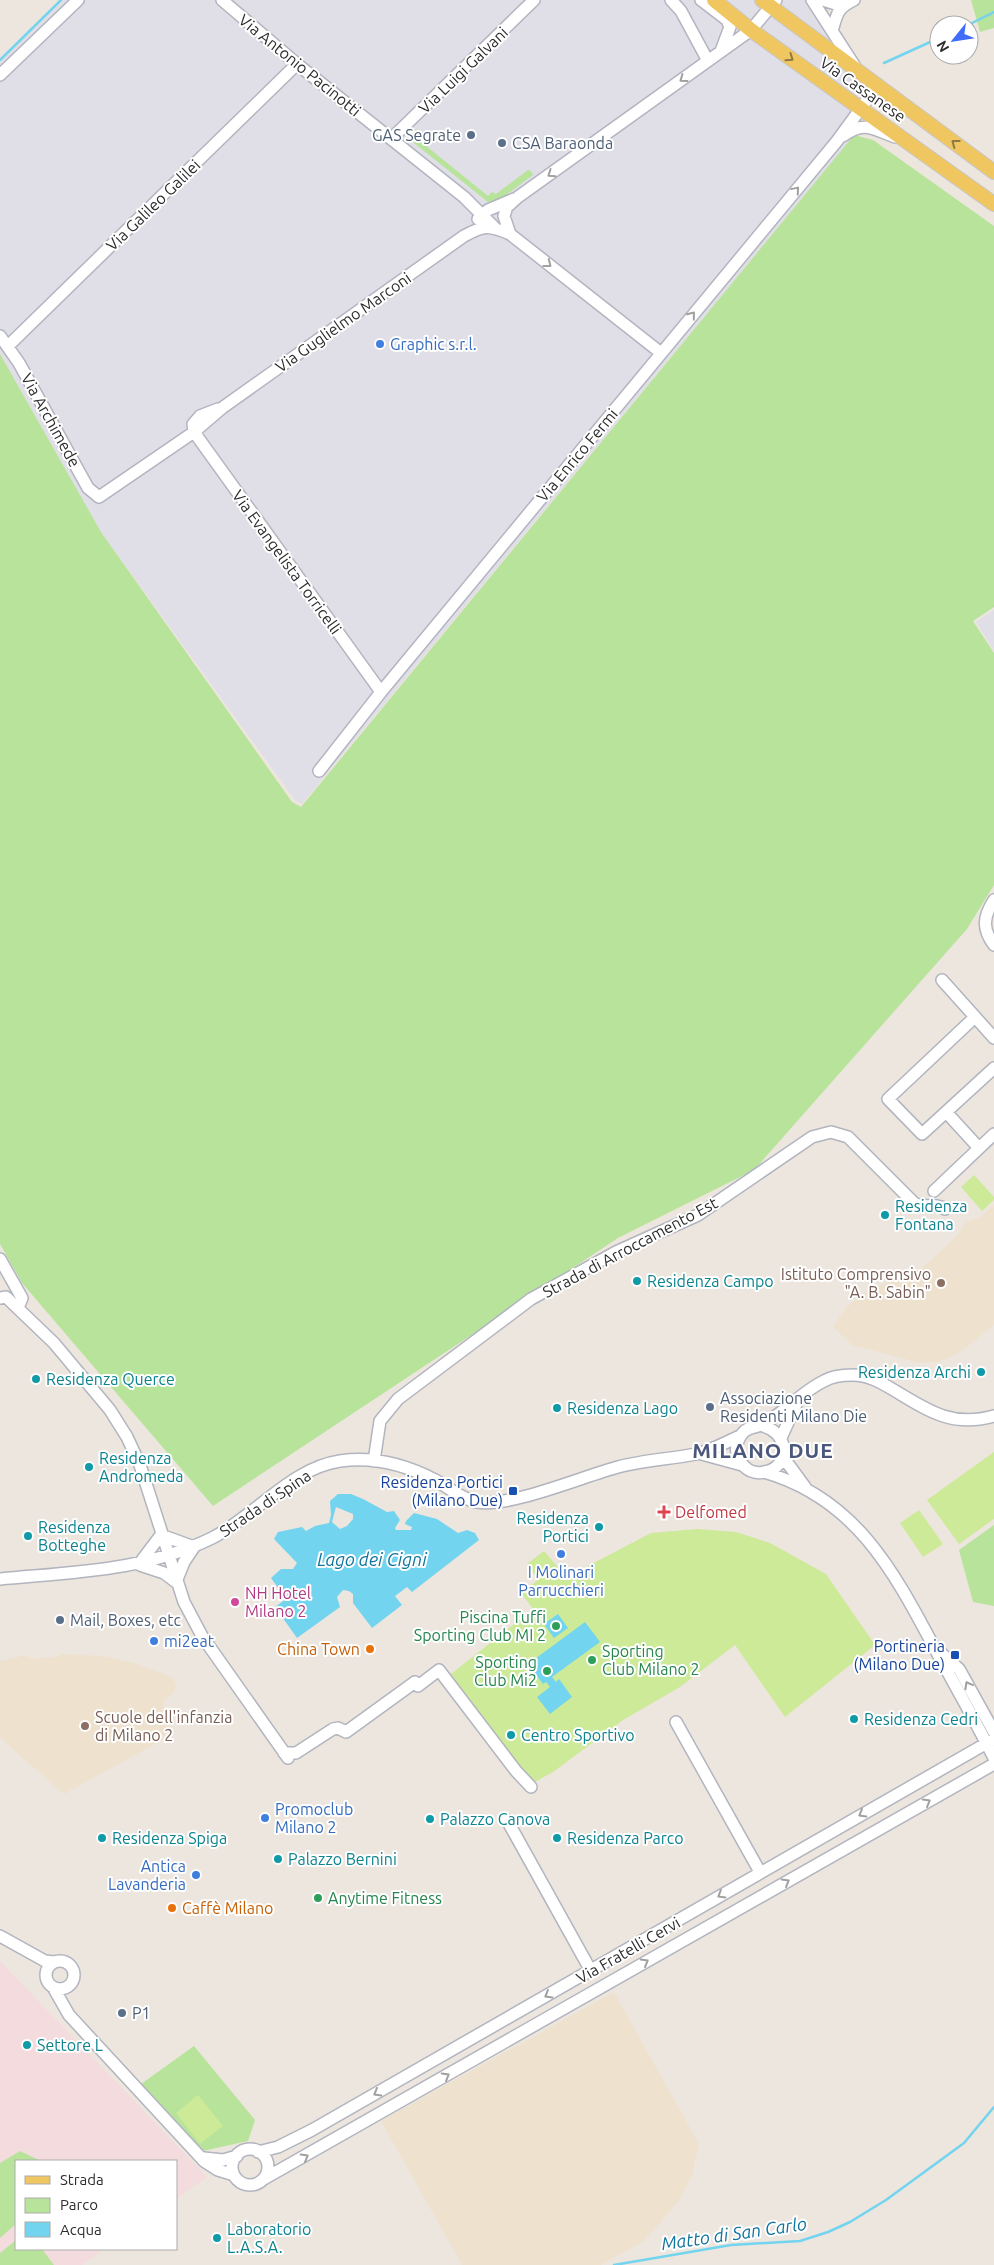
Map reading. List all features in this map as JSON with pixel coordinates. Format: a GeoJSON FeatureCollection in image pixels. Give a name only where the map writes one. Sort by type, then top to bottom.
{"type":"FeatureCollection","features":[{"type":"Feature","properties":{"kind":"main road","name":"Via Cassanese"},"geometry":{"type":"LineString","coordinates":[[714,0],[751,30],[994,204]]}},
{"type":"Feature","properties":{"kind":"main road","name":"Via Cassanese"},"geometry":{"type":"LineString","coordinates":[[769,2],[994,172]]}},
{"type":"Feature","properties":{"kind":"street"},"geometry":{"type":"LineString","coordinates":[[0,75],[78,0]]}},
{"type":"Feature","properties":{"kind":"street","name":"Via Antonio Pacinotti"},"geometry":{"type":"LineString","coordinates":[[222,0],[297,64],[464,197],[494,227]]}},
{"type":"Feature","properties":{"kind":"street","name":"Via Luigi Galvani"},"geometry":{"type":"LineString","coordinates":[[391,139],[534,0]]}},
{"type":"Feature","properties":{"kind":"street"},"geometry":{"type":"LineString","coordinates":[[671,0],[681,11],[708,61]]}},
{"type":"Feature","properties":{"kind":"street"},"geometry":{"type":"LineString","coordinates":[[701,0],[726,20],[730,27],[720,52]]}},
{"type":"Feature","properties":{"kind":"street"},"geometry":{"type":"LineString","coordinates":[[812,0],[858,70]]}},
{"type":"Feature","properties":{"kind":"street"},"geometry":{"type":"LineString","coordinates":[[823,0],[842,6]]}},
{"type":"Feature","properties":{"kind":"street"},"geometry":{"type":"LineString","coordinates":[[832,31],[836,16],[842,6],[854,0]]}},
{"type":"Feature","properties":{"kind":"street","name":"Via Guglielmo Marconi"},"geometry":{"type":"LineString","coordinates":[[510,234],[504,216],[507,207],[518,197],[751,30],[769,2]]}},
{"type":"Feature","properties":{"kind":"street","name":"Via Galileo Galilei"},"geometry":{"type":"LineString","coordinates":[[8,346],[297,64]]}},
{"type":"Feature","properties":{"kind":"street","name":"Via Enrico Fermi"},"geometry":{"type":"LineString","coordinates":[[319,771],[381,692],[837,140],[878,85]]}},
{"type":"Feature","properties":{"kind":"street","name":"Via Enrico Fermi"},"geometry":{"type":"LineString","coordinates":[[837,140],[854,129],[868,127],[906,140]]}},
{"type":"Feature","properties":{"kind":"street","name":"Via Guglielmo Marconi"},"geometry":{"type":"LineString","coordinates":[[464,236],[482,214],[518,197]]}},
{"type":"Feature","properties":{"kind":"street"},"geometry":{"type":"LineString","coordinates":[[494,227],[510,234],[661,353]]}},
{"type":"Feature","properties":{"kind":"street","name":"Via Guglielmo Marconi"},"geometry":{"type":"LineString","coordinates":[[104,495],[194,432],[222,408],[464,236],[478,228],[494,227]]}},
{"type":"Feature","properties":{"kind":"street","name":"Via Archimede"},"geometry":{"type":"LineString","coordinates":[[0,336],[19,363],[88,488],[99,497],[104,495]]}},
{"type":"Feature","properties":{"kind":"street","name":"Via Evangelista Torricelli"},"geometry":{"type":"LineString","coordinates":[[194,432],[381,692]]}},
{"type":"Feature","properties":{"kind":"street"},"geometry":{"type":"LineString","coordinates":[[994,900],[986,913],[984,924],[994,945]]}},
{"type":"Feature","properties":{"kind":"street"},"geometry":{"type":"LineString","coordinates":[[942,980],[994,1038]]}},
{"type":"Feature","properties":{"kind":"street"},"geometry":{"type":"LineString","coordinates":[[975,1018],[888,1098],[922,1134],[994,1068]]}},
{"type":"Feature","properties":{"kind":"street"},"geometry":{"type":"LineString","coordinates":[[946,1112],[979,1148]]}},
{"type":"Feature","properties":{"kind":"street","name":"Strada di Arroccamento Est"},"geometry":{"type":"LineString","coordinates":[[374,1461],[380,1421],[398,1400],[531,1299],[616,1252],[698,1215],[812,1137],[831,1132],[848,1137],[914,1203],[921,1206],[936,1205],[945,1209]]}},
{"type":"Feature","properties":{"kind":"street"},"geometry":{"type":"LineString","coordinates":[[934,1191],[994,1134]]}},
{"type":"Feature","properties":{"kind":"street"},"geometry":{"type":"LineString","coordinates":[[0,1259],[22,1298],[18,1308]]}},
{"type":"Feature","properties":{"kind":"street"},"geometry":{"type":"LineString","coordinates":[[0,1298],[6,1296],[54,1343],[110,1410],[136,1455],[184,1602],[202,1636],[286,1755],[296,1753],[333,1729],[338,1728],[346,1732],[415,1682],[418,1686],[439,1670],[516,1771],[531,1787]]}},
{"type":"Feature","properties":{"kind":"street"},"geometry":{"type":"LineString","coordinates":[[742,1465],[737,1454],[738,1442],[745,1430],[758,1425],[798,1400],[813,1387],[825,1380],[854,1375],[877,1380],[920,1407],[944,1418],[973,1420],[994,1416]]}},
{"type":"Feature","properties":{"kind":"street"},"geometry":{"type":"LineString","coordinates":[[781,1438],[798,1400]]}},
{"type":"Feature","properties":{"kind":"street"},"geometry":{"type":"LineString","coordinates":[[698,1453],[742,1465],[752,1472],[764,1472],[774,1469],[783,1457],[784,1450],[781,1438],[767,1426],[758,1425]]}},
{"type":"Feature","properties":{"kind":"street"},"geometry":{"type":"LineString","coordinates":[[698,1453],[740,1436]]}},
{"type":"Feature","properties":{"kind":"street","name":"Strada di Spina"},"geometry":{"type":"LineString","coordinates":[[0,1578],[96,1570],[139,1564],[168,1556],[225,1531],[277,1492],[312,1471],[341,1461],[374,1461],[400,1464],[436,1481],[466,1499],[493,1503],[619,1466],[698,1453]]}},
{"type":"Feature","properties":{"kind":"street"},"geometry":{"type":"LineString","coordinates":[[783,1457],[806,1489]]}},
{"type":"Feature","properties":{"kind":"street"},"geometry":{"type":"LineString","coordinates":[[764,1472],[806,1489],[852,1523],[881,1555],[990,1741],[994,1758]]}},
{"type":"Feature","properties":{"kind":"street"},"geometry":{"type":"LineString","coordinates":[[161,1535],[194,1546],[184,1562],[176,1582]]}},
{"type":"Feature","properties":{"kind":"street"},"geometry":{"type":"LineString","coordinates":[[161,1535],[139,1564],[164,1573],[176,1582]]}},
{"type":"Feature","properties":{"kind":"street"},"geometry":{"type":"LineString","coordinates":[[934,1647],[959,1669],[994,1732]]}},
{"type":"Feature","properties":{"kind":"street"},"geometry":{"type":"LineString","coordinates":[[676,1722],[760,1872]]}},
{"type":"Feature","properties":{"kind":"street","name":"Via Fratelli Cervi"},"geometry":{"type":"LineString","coordinates":[[258,2152],[278,2147],[312,2130],[990,1741]]}},
{"type":"Feature","properties":{"kind":"street","name":"Via Fratelli Cervi"},"geometry":{"type":"LineString","coordinates":[[262,2180],[994,1764]]}},
{"type":"Feature","properties":{"kind":"street"},"geometry":{"type":"LineString","coordinates":[[508,1820],[591,1971],[588,1979],[592,1988],[600,1988]]}},
{"type":"Feature","properties":{"kind":"street"},"geometry":{"type":"LineString","coordinates":[[0,1936],[49,1962],[65,1962],[73,1970],[74,1978],[64,1993],[64,2006]]}},
{"type":"Feature","properties":{"kind":"street"},"geometry":{"type":"LineString","coordinates":[[40,1958],[47,1980],[68,2014],[202,2158],[216,2169],[234,2175]]}},
{"type":"Feature","properties":{"kind":"street"},"geometry":{"type":"LineString","coordinates":[[46,1972],[55,1962]]}},
{"type":"Feature","properties":{"kind":"street"},"geometry":{"type":"LineString","coordinates":[[53,1988],[68,1987]]}},
{"type":"Feature","properties":{"kind":"street"},"geometry":{"type":"LineString","coordinates":[[202,2158],[223,2160],[237,2156],[244,2151],[258,2152],[265,2158],[268,2167],[262,2180],[254,2185],[248,2185],[239,2181],[234,2175],[232,2165],[237,2156]]}},
{"type":"Feature","properties":{"kind":"shaded area"},"geometry":{"type":"Polygon","coordinates":[[[63,0],[847,0],[828,11],[861,63],[854,135],[302,804],[295,800],[101,532],[0,354],[0,62],[63,0]]]}},
{"type":"Feature","properties":{"kind":"shaded area"},"geometry":{"type":"Polygon","coordinates":[[[994,610],[994,651],[976,622],[994,610]]]}},
{"type":"Feature","properties":{"kind":"shaded area","name":"Istituto Comprensivo \"A. B. Sabin\""},"geometry":{"type":"Polygon","coordinates":[[[994,1204],[994,1325],[959,1353],[938,1362],[920,1363],[852,1345],[833,1327],[846,1308],[867,1291],[922,1268],[958,1235],[965,1223],[980,1217],[994,1204]]]}},
{"type":"Feature","properties":{"kind":"shaded area","name":"Scuole dell'infanzia di Milano 2"},"geometry":{"type":"Polygon","coordinates":[[[61,1654],[103,1656],[134,1663],[169,1676],[174,1680],[176,1687],[174,1692],[164,1701],[163,1707],[171,1730],[166,1738],[64,1794],[0,1738],[0,1661],[26,1655],[32,1659],[57,1657],[61,1654]]]}},
{"type":"Feature","properties":{"kind":"shaded area"},"geometry":{"type":"Polygon","coordinates":[[[0,1961],[207,2177],[178,2198],[178,2160],[15,2160],[15,2250],[104,2250],[82,2265],[0,2265],[0,1961]]]}},
{"type":"Feature","properties":{"kind":"shaded area"},"geometry":{"type":"Polygon","coordinates":[[[614,1992],[699,2144],[692,2175],[679,2201],[644,2241],[601,2265],[462,2265],[381,2121],[614,1992]]]}},
{"type":"Feature","properties":{"kind":"green space"},"geometry":{"type":"Polygon","coordinates":[[[971,0],[994,0],[994,28],[980,32],[979,15],[975,15],[971,0]]]}},
{"type":"Feature","properties":{"kind":"green space"},"geometry":{"type":"Polygon","coordinates":[[[416,129],[420,132],[415,137],[488,196],[492,192],[496,194],[528,170],[533,175],[499,200],[488,202],[414,143],[411,134],[416,129]]]}},
{"type":"Feature","properties":{"kind":"green space"},"geometry":{"type":"Polygon","coordinates":[[[854,135],[873,140],[994,226],[994,607],[973,621],[994,653],[994,885],[967,929],[754,1170],[618,1238],[213,1506],[22,1283],[0,1244],[0,354],[101,532],[292,802],[301,807],[854,135]]]}},
{"type":"Feature","properties":{"kind":"green space"},"geometry":{"type":"Polygon","coordinates":[[[974,1175],[994,1197],[994,1200],[982,1211],[961,1187],[974,1175]]]}},
{"type":"Feature","properties":{"kind":"green space"},"geometry":{"type":"Polygon","coordinates":[[[994,1452],[994,1519],[959,1544],[927,1500],[994,1452]]]}},
{"type":"Feature","properties":{"kind":"green space"},"geometry":{"type":"Polygon","coordinates":[[[919,1510],[943,1544],[923,1557],[900,1523],[919,1510]]]}},
{"type":"Feature","properties":{"kind":"green space"},"geometry":{"type":"Polygon","coordinates":[[[994,1525],[994,1606],[973,1602],[959,1550],[994,1525]]]}},
{"type":"Feature","properties":{"kind":"green space","name":"Sporting Club Milano 2"},"geometry":{"type":"Polygon","coordinates":[[[697,1529],[736,1532],[770,1543],[826,1574],[875,1645],[785,1717],[735,1645],[680,1687],[623,1720],[553,1772],[531,1784],[451,1674],[533,1609],[521,1593],[538,1580],[527,1564],[544,1551],[569,1580],[588,1566],[651,1533],[697,1529]]]}},
{"type":"Feature","properties":{"kind":"green space"},"geometry":{"type":"Polygon","coordinates":[[[194,2046],[255,2120],[248,2141],[203,2151],[141,2084],[194,2046]]]}},
{"type":"Feature","properties":{"kind":"green space"},"geometry":{"type":"Polygon","coordinates":[[[198,2095],[223,2126],[200,2144],[176,2113],[198,2095]]]}},
{"type":"Feature","properties":{"kind":"green space"},"geometry":{"type":"Polygon","coordinates":[[[20,2151],[39,2160],[15,2160],[15,2225],[0,2238],[0,2163],[20,2151]]]}},
{"type":"Feature","properties":{"kind":"green space"},"geometry":{"type":"Polygon","coordinates":[[[15,2241],[15,2250],[43,2250],[54,2265],[0,2265],[0,2253],[15,2241]]]}},
{"type":"Feature","properties":{"kind":"water","name":"Lago dei Cigni"},"geometry":{"type":"Polygon","coordinates":[[[338,1494],[351,1494],[387,1512],[394,1511],[400,1520],[395,1528],[396,1530],[411,1530],[412,1527],[405,1524],[414,1513],[437,1519],[458,1533],[467,1530],[475,1533],[479,1540],[412,1592],[407,1587],[395,1596],[402,1605],[372,1628],[353,1603],[353,1594],[343,1590],[337,1597],[340,1607],[297,1638],[275,1607],[286,1599],[271,1578],[281,1569],[293,1569],[297,1563],[274,1539],[278,1532],[302,1527],[306,1531],[315,1526],[329,1523],[331,1515],[330,1501],[338,1494]],[[336,1507],[332,1522],[340,1529],[347,1526],[353,1519],[353,1514],[336,1507]]]}},
{"type":"Feature","properties":{"kind":"water","name":"Piscina Tuffi Sporting Club MI 2"},"geometry":{"type":"Polygon","coordinates":[[[558,1614],[568,1628],[554,1638],[544,1624],[558,1614]]]}},
{"type":"Feature","properties":{"kind":"water","name":"Sporting Club Mi2"},"geometry":{"type":"Polygon","coordinates":[[[585,1622],[600,1642],[552,1677],[556,1682],[559,1679],[572,1697],[550,1714],[537,1697],[550,1687],[546,1682],[543,1684],[528,1664],[585,1622]]]}},
{"type":"Feature","properties":{"kind":"waterway"},"geometry":{"type":"LineString","coordinates":[[0,60],[61,0]]}},
{"type":"Feature","properties":{"kind":"waterway"},"geometry":{"type":"LineString","coordinates":[[979,20],[994,12]]}},
{"type":"Feature","properties":{"kind":"waterway"},"geometry":{"type":"LineString","coordinates":[[884,63],[929,43]]}},
{"type":"Feature","properties":{"kind":"waterway","name":"Matto di San Carlo"},"geometry":{"type":"LineString","coordinates":[[614,2265],[731,2245],[800,2241],[828,2232],[850,2222],[886,2200],[964,2143],[994,2107]]}},
{"type":"Feature","properties":{"kind":"place","name":"GAS Segrate"},"geometry":{"type":"Point","coordinates":[471,135]}},
{"type":"Feature","properties":{"kind":"place","name":"CSA Baraonda"},"geometry":{"type":"Point","coordinates":[502,143]}},
{"type":"Feature","properties":{"kind":"place","name":"Graphic s.r.l."},"geometry":{"type":"Point","coordinates":[380,344]}},
{"type":"Feature","properties":{"kind":"place","name":"Residenza Fontana"},"geometry":{"type":"Point","coordinates":[885,1215]}},
{"type":"Feature","properties":{"kind":"place","name":"Residenza Campo"},"geometry":{"type":"Point","coordinates":[637,1281]}},
{"type":"Feature","properties":{"kind":"place","name":"Istituto Comprensivo \"A. B. Sabin\""},"geometry":{"type":"Point","coordinates":[941,1283]}},
{"type":"Feature","properties":{"kind":"place","name":"Residenza Archi"},"geometry":{"type":"Point","coordinates":[981,1372]}},
{"type":"Feature","properties":{"kind":"place","name":"Residenza Querce"},"geometry":{"type":"Point","coordinates":[36,1379]}},
{"type":"Feature","properties":{"kind":"place","name":"Associazione Residenti Milano Die"},"geometry":{"type":"Point","coordinates":[710,1407]}},
{"type":"Feature","properties":{"kind":"place","name":"Residenza Lago"},"geometry":{"type":"Point","coordinates":[557,1408]}},
{"type":"Feature","properties":{"kind":"place","name":"Residenza Andromeda"},"geometry":{"type":"Point","coordinates":[89,1467]}},
{"type":"Feature","properties":{"kind":"place","name":"Residenza Portici (Milano Due)"},"geometry":{"type":"Point","coordinates":[513,1491]}},
{"type":"Feature","properties":{"kind":"place","name":"Delfomed"},"geometry":{"type":"Point","coordinates":[664,1512]}},
{"type":"Feature","properties":{"kind":"place","name":"Residenza Portici"},"geometry":{"type":"Point","coordinates":[599,1527]}},
{"type":"Feature","properties":{"kind":"place","name":"Residenza Botteghe"},"geometry":{"type":"Point","coordinates":[28,1536]}},
{"type":"Feature","properties":{"kind":"place","name":"I Molinari Parrucchieri"},"geometry":{"type":"Point","coordinates":[561,1554]}},
{"type":"Feature","properties":{"kind":"place","name":"NH Hotel Milano 2"},"geometry":{"type":"Point","coordinates":[235,1602]}},
{"type":"Feature","properties":{"kind":"place","name":"Mail, Boxes, etc"},"geometry":{"type":"Point","coordinates":[60,1620]}},
{"type":"Feature","properties":{"kind":"place","name":"Piscina Tuffi Sporting Club MI 2"},"geometry":{"type":"Point","coordinates":[556,1626]}},
{"type":"Feature","properties":{"kind":"place","name":"mi2eat"},"geometry":{"type":"Point","coordinates":[154,1641]}},
{"type":"Feature","properties":{"kind":"place","name":"China Town"},"geometry":{"type":"Point","coordinates":[370,1649]}},
{"type":"Feature","properties":{"kind":"place","name":"Portineria (Milano Due)"},"geometry":{"type":"Point","coordinates":[955,1655]}},
{"type":"Feature","properties":{"kind":"place","name":"Sporting Club Milano 2"},"geometry":{"type":"Point","coordinates":[592,1660]}},
{"type":"Feature","properties":{"kind":"place","name":"Sporting Club Mi2"},"geometry":{"type":"Point","coordinates":[547,1671]}},
{"type":"Feature","properties":{"kind":"place","name":"Residenza Cedri"},"geometry":{"type":"Point","coordinates":[854,1719]}},
{"type":"Feature","properties":{"kind":"place","name":"Scuole dell'infanzia di Milano 2"},"geometry":{"type":"Point","coordinates":[85,1726]}},
{"type":"Feature","properties":{"kind":"place","name":"Centro Sportivo"},"geometry":{"type":"Point","coordinates":[511,1735]}},
{"type":"Feature","properties":{"kind":"place","name":"Promoclub Milano 2"},"geometry":{"type":"Point","coordinates":[265,1818]}},
{"type":"Feature","properties":{"kind":"place","name":"Palazzo Canova"},"geometry":{"type":"Point","coordinates":[430,1819]}},
{"type":"Feature","properties":{"kind":"place","name":"Residenza Spiga"},"geometry":{"type":"Point","coordinates":[102,1838]}},
{"type":"Feature","properties":{"kind":"place","name":"Residenza Parco"},"geometry":{"type":"Point","coordinates":[557,1838]}},
{"type":"Feature","properties":{"kind":"place","name":"Palazzo Bernini"},"geometry":{"type":"Point","coordinates":[278,1859]}},
{"type":"Feature","properties":{"kind":"place","name":"Antica Lavanderia"},"geometry":{"type":"Point","coordinates":[196,1875]}},
{"type":"Feature","properties":{"kind":"place","name":"Anytime Fitness"},"geometry":{"type":"Point","coordinates":[318,1898]}},
{"type":"Feature","properties":{"kind":"place","name":"Caffè Milano"},"geometry":{"type":"Point","coordinates":[172,1908]}},
{"type":"Feature","properties":{"kind":"place","name":"P1"},"geometry":{"type":"Point","coordinates":[122,2013]}},
{"type":"Feature","properties":{"kind":"place","name":"Settore L"},"geometry":{"type":"Point","coordinates":[27,2045]}},
{"type":"Feature","properties":{"kind":"place","name":"Laboratorio L.A.S.A."},"geometry":{"type":"Point","coordinates":[217,2238]}},
{"type":"Feature","properties":{"kind":"district","name":"MILANO DUE"},"geometry":{"type":"Point","coordinates":[763,1451]}}]}
